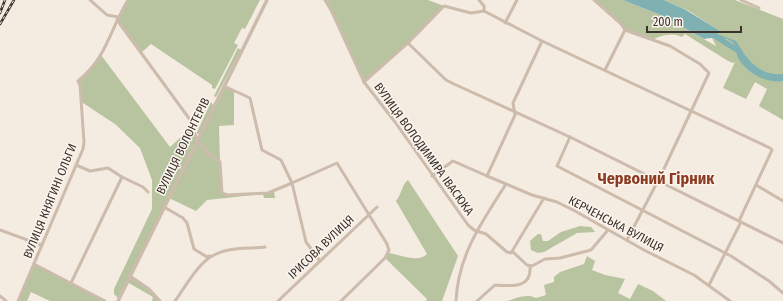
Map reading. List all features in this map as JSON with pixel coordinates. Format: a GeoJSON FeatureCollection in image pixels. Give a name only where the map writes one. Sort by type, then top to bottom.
{"type":"FeatureCollection","features":[{"type":"Feature","properties":{"kind":"street"},"geometry":{"type":"LineString","coordinates":[[90,0],[107,15],[117,19],[194,126],[198,140],[209,154],[220,162],[223,194],[268,193],[337,163],[387,244],[389,253],[341,301]]}},
{"type":"Feature","properties":{"kind":"street"},"geometry":{"type":"LineString","coordinates":[[117,19],[127,0]]}},
{"type":"Feature","properties":{"kind":"street","name":"ВУЛИЦЯ ВОЛОНТЕРІВ"},"geometry":{"type":"LineString","coordinates":[[118,301],[267,0]]}},
{"type":"Feature","properties":{"kind":"street","name":"ВУЛИЦЯ ВОЛОДИМИРА ІВАСЮКА"},"geometry":{"type":"LineString","coordinates":[[325,0],[364,82],[395,122],[468,225],[476,231],[486,234],[507,252],[512,252],[530,266]]}},
{"type":"Feature","properties":{"kind":"street"},"geometry":{"type":"LineString","coordinates":[[479,0],[484,6],[484,12]]}},
{"type":"Feature","properties":{"kind":"street"},"geometry":{"type":"LineString","coordinates":[[505,23],[517,0]]}},
{"type":"Feature","properties":{"kind":"street"},"geometry":{"type":"LineString","coordinates":[[594,0],[621,24],[624,30],[670,46],[700,64],[709,73],[627,240]]}},
{"type":"Feature","properties":{"kind":"street"},"geometry":{"type":"LineString","coordinates":[[740,0],[759,8]]}},
{"type":"Feature","properties":{"kind":"street"},"geometry":{"type":"LineString","coordinates":[[364,82],[408,43],[444,6],[471,13],[484,12],[542,41],[770,148],[772,150],[726,253],[709,284]]}},
{"type":"Feature","properties":{"kind":"street","name":"ВУЛИЦЯ КНЯГИНІ ОЛЬГИ"},"geometry":{"type":"LineString","coordinates":[[18,301],[76,165],[84,142],[80,85],[78,81],[107,47],[117,19]]}},
{"type":"Feature","properties":{"kind":"street"},"geometry":{"type":"LineString","coordinates":[[605,70],[624,30]]}},
{"type":"Feature","properties":{"kind":"street"},"geometry":{"type":"LineString","coordinates":[[487,176],[515,115],[513,103],[542,41]]}},
{"type":"Feature","properties":{"kind":"street"},"geometry":{"type":"LineString","coordinates":[[408,43],[446,80],[570,137],[783,243]]}},
{"type":"Feature","properties":{"kind":"street"},"geometry":{"type":"LineString","coordinates":[[224,86],[250,98],[262,150],[281,160],[292,183],[306,242],[320,260]]}},
{"type":"Feature","properties":{"kind":"street"},"geometry":{"type":"LineString","coordinates":[[570,137],[557,166],[726,253],[769,281],[783,293]]}},
{"type":"Feature","properties":{"kind":"street","name":"КЕРЧЕНСЬКА ВУЛИЦЯ"},"geometry":{"type":"LineString","coordinates":[[432,176],[453,161],[506,184],[556,202],[709,284],[730,301]]}},
{"type":"Feature","properties":{"kind":"street"},"geometry":{"type":"LineString","coordinates":[[76,165],[90,171],[108,168],[122,177],[143,187],[148,192]]}},
{"type":"Feature","properties":{"kind":"street"},"geometry":{"type":"LineString","coordinates":[[71,283],[122,177]]}},
{"type":"Feature","properties":{"kind":"street"},"geometry":{"type":"LineString","coordinates":[[456,301],[460,267],[476,231],[506,184]]}},
{"type":"Feature","properties":{"kind":"street"},"geometry":{"type":"LineString","coordinates":[[756,185],[783,201]]}},
{"type":"Feature","properties":{"kind":"street"},"geometry":{"type":"LineString","coordinates":[[512,252],[544,198]]}},
{"type":"Feature","properties":{"kind":"street","name":"ІРИСОВА ВУЛИЦЯ"},"geometry":{"type":"LineString","coordinates":[[278,301],[377,207]]}},
{"type":"Feature","properties":{"kind":"street"},"geometry":{"type":"LineString","coordinates":[[164,208],[183,218],[187,223],[194,249],[207,257],[227,251],[265,248]]}},
{"type":"Feature","properties":{"kind":"street"},"geometry":{"type":"LineString","coordinates":[[0,230],[41,245]]}},
{"type":"Feature","properties":{"kind":"street"},"geometry":{"type":"LineString","coordinates":[[477,301],[495,285],[517,286],[525,282],[530,276],[530,266],[545,259],[560,258],[591,250],[608,230]]}},
{"type":"Feature","properties":{"kind":"street"},"geometry":{"type":"LineString","coordinates":[[175,301],[200,268],[214,255]]}},
{"type":"Feature","properties":{"kind":"street"},"geometry":{"type":"LineString","coordinates":[[34,264],[105,301]]}},
{"type":"Feature","properties":{"kind":"street"},"geometry":{"type":"LineString","coordinates":[[130,276],[149,289],[160,301]]}},
{"type":"Feature","properties":{"kind":"street"},"geometry":{"type":"LineString","coordinates":[[0,296],[6,301]]}},
{"type":"Feature","properties":{"kind":"green space"},"geometry":{"type":"Polygon","coordinates":[[[129,0],[260,0],[245,29],[242,28],[234,43],[238,45],[215,89],[212,88],[212,85],[151,44],[142,52],[118,20],[129,0]]]}},
{"type":"Feature","properties":{"kind":"green space"},"geometry":{"type":"Polygon","coordinates":[[[325,0],[428,0],[444,6],[408,43],[364,82],[325,0]]]}},
{"type":"Feature","properties":{"kind":"green space"},"geometry":{"type":"Polygon","coordinates":[[[594,0],[623,0],[663,16],[716,46],[712,38],[720,31],[689,11],[664,0],[735,0],[783,19],[783,120],[759,106],[767,89],[755,82],[746,99],[723,88],[735,62],[733,63],[728,61],[685,34],[682,37],[678,35],[667,35],[652,40],[628,31],[594,0]]]}},
{"type":"Feature","properties":{"kind":"green space"},"geometry":{"type":"Polygon","coordinates":[[[238,48],[241,50],[216,97],[214,96],[238,48]]]}},
{"type":"Feature","properties":{"kind":"green space"},"geometry":{"type":"Polygon","coordinates":[[[101,55],[170,147],[193,126],[197,139],[200,133],[197,134],[197,132],[211,102],[213,105],[224,86],[234,92],[234,125],[219,126],[223,194],[268,193],[274,190],[275,198],[264,198],[263,194],[207,200],[196,211],[169,198],[130,276],[141,282],[160,301],[152,301],[153,297],[127,282],[118,298],[114,294],[114,289],[152,209],[152,180],[140,148],[115,124],[80,101],[80,85],[78,81],[101,55]]]}},
{"type":"Feature","properties":{"kind":"green space"},"geometry":{"type":"Polygon","coordinates":[[[408,180],[458,256],[442,301],[426,301],[427,299],[385,258],[389,253],[414,258],[424,257],[427,254],[396,201],[408,180]]]}},
{"type":"Feature","properties":{"kind":"green space"},"geometry":{"type":"Polygon","coordinates":[[[580,226],[591,227],[595,232],[577,233],[544,252],[538,253],[531,250],[530,241],[538,234],[541,234],[543,241],[548,241],[561,232],[580,226]]]}},
{"type":"Feature","properties":{"kind":"green space"},"geometry":{"type":"Polygon","coordinates":[[[587,256],[595,261],[592,270],[605,275],[625,279],[618,293],[630,299],[638,284],[653,291],[666,301],[507,301],[522,296],[536,298],[546,295],[544,285],[554,282],[554,277],[560,272],[584,264],[587,256]]]}},
{"type":"Feature","properties":{"kind":"green space"},"geometry":{"type":"Polygon","coordinates":[[[34,264],[105,301],[50,301],[31,292],[27,301],[18,301],[34,264]]]}},
{"type":"Feature","properties":{"kind":"water"},"geometry":{"type":"Polygon","coordinates":[[[623,0],[664,0],[686,10],[720,31],[717,34],[736,41],[749,60],[760,69],[775,74],[783,74],[783,81],[770,81],[752,73],[738,58],[733,42],[721,38],[704,39],[663,16],[623,0]]]}},
{"type":"Feature","properties":{"kind":"waterway"},"geometry":{"type":"LineString","coordinates":[[712,34],[740,52]]}},
{"type":"Feature","properties":{"kind":"railway"},"geometry":{"type":"LineString","coordinates":[[0,13],[5,0]]}},
{"type":"Feature","properties":{"kind":"railway"},"geometry":{"type":"LineString","coordinates":[[0,24],[14,0]]}},
{"type":"Feature","properties":{"kind":"district","name":"Червоний Гірник"},"geometry":{"type":"Point","coordinates":[656,178]}}]}
